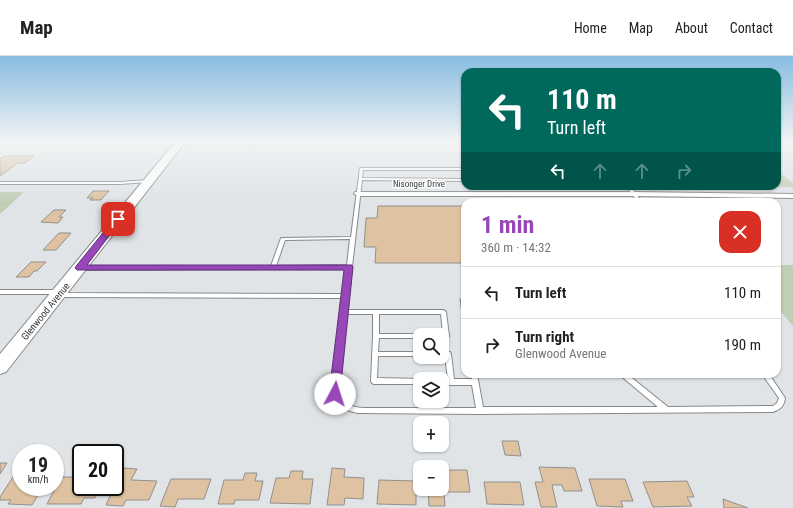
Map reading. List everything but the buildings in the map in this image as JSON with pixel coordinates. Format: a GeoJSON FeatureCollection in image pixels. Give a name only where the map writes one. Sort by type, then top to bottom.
{"type":"FeatureCollection","features":[{"type":"Feature","properties":{"kind":"street","name":"Glenwood Avenue"},"geometry":{"type":"LineString","coordinates":[[0,368],[164,162]]}},
{"type":"Feature","properties":{"kind":"street","name":"Nisonger Drive"},"geometry":{"type":"LineString","coordinates":[[358,194],[634,194],[793,196]]}},
{"type":"Feature","properties":{"kind":"lane"},"geometry":{"type":"LineString","coordinates":[[461,169],[361,169],[335,389],[336,399],[340,403],[350,409],[363,411],[773,409],[778,407],[782,398],[769,378]]}},
{"type":"Feature","properties":{"kind":"lane"},"geometry":{"type":"LineString","coordinates":[[360,180],[461,180]]}},
{"type":"Feature","properties":{"kind":"lane"},"geometry":{"type":"LineString","coordinates":[[0,183],[120,183],[149,181]]}},
{"type":"Feature","properties":{"kind":"lane"},"geometry":{"type":"LineString","coordinates":[[631,190],[637,198]]}},
{"type":"Feature","properties":{"kind":"lane"},"geometry":{"type":"LineString","coordinates":[[273,267],[283,239],[352,238]]}},
{"type":"Feature","properties":{"kind":"lane"},"geometry":{"type":"LineString","coordinates":[[80,268],[349,267]]}},
{"type":"Feature","properties":{"kind":"lane"},"geometry":{"type":"LineString","coordinates":[[0,292],[59,294],[346,296]]}},
{"type":"Feature","properties":{"kind":"lane"},"geometry":{"type":"LineString","coordinates":[[344,312],[443,312],[445,328]]}},
{"type":"Feature","properties":{"kind":"lane"},"geometry":{"type":"LineString","coordinates":[[376,312],[374,381],[413,381]]}},
{"type":"Feature","properties":{"kind":"lane"},"geometry":{"type":"LineString","coordinates":[[376,336],[413,336]]}},
{"type":"Feature","properties":{"kind":"lane"},"geometry":{"type":"LineString","coordinates":[[375,354],[413,354]]}},
{"type":"Feature","properties":{"kind":"lane"},"geometry":{"type":"LineString","coordinates":[[449,363],[451,382],[475,382]]}},
{"type":"Feature","properties":{"kind":"lane"},"geometry":{"type":"LineString","coordinates":[[474,378],[480,411]]}},
{"type":"Feature","properties":{"kind":"lane"},"geometry":{"type":"LineString","coordinates":[[628,378],[668,410]]}},
{"type":"Feature","properties":{"kind":"green space"},"geometry":{"type":"Polygon","coordinates":[[[781,174],[793,183],[793,187],[781,187],[781,174]]]}},
{"type":"Feature","properties":{"kind":"green space"},"geometry":{"type":"Polygon","coordinates":[[[0,192],[24,192],[0,214],[0,192]]]}},
{"type":"Feature","properties":{"kind":"green space"},"geometry":{"type":"Polygon","coordinates":[[[781,265],[793,265],[793,326],[781,312],[781,265]]]}},
{"type":"Feature","properties":{"kind":"route"},"geometry":{"type":"LineString","coordinates":[[118,219],[80,268],[349,267],[335,394]]}}]}
